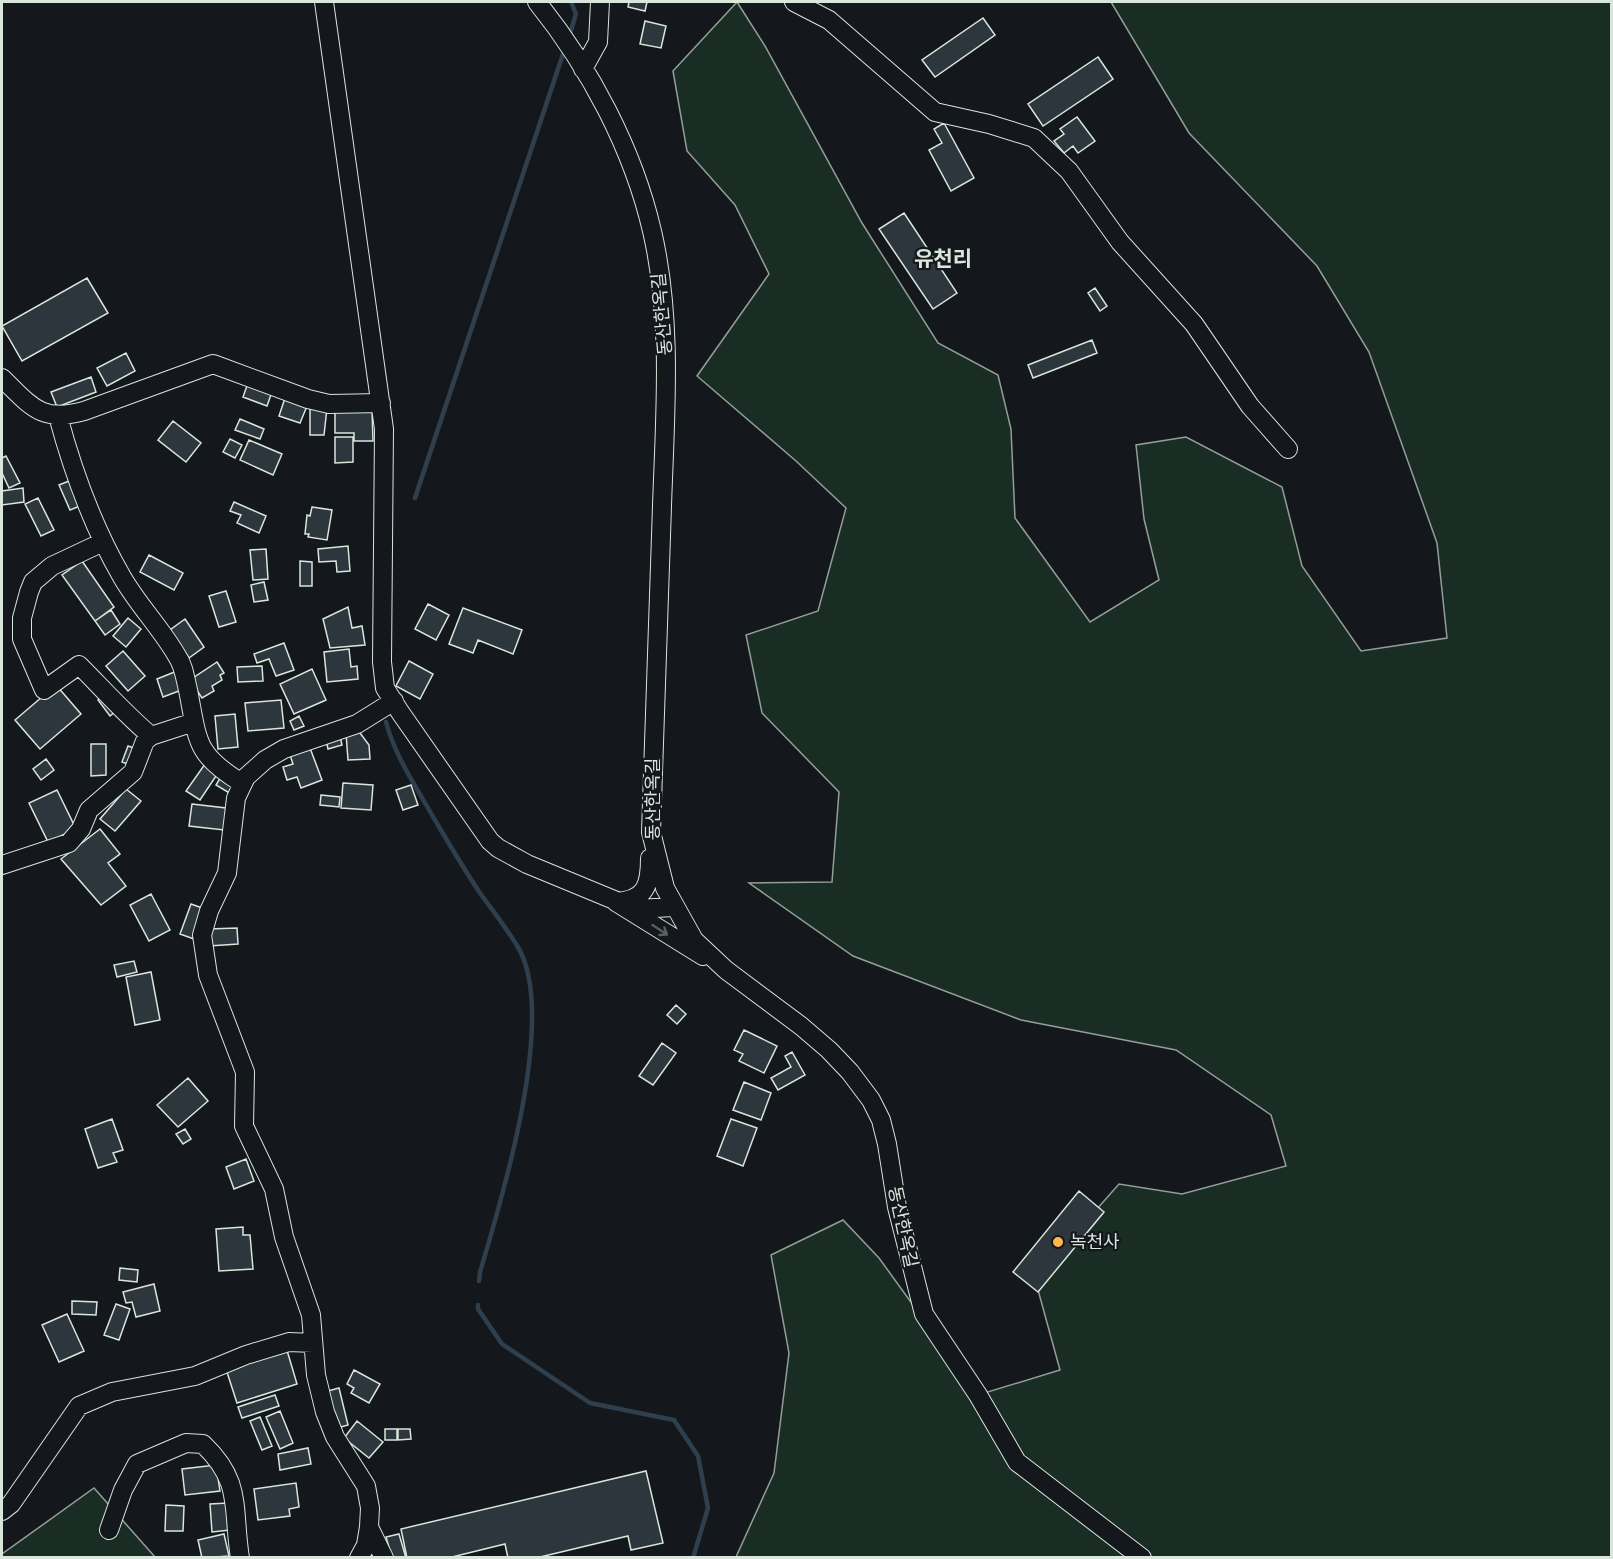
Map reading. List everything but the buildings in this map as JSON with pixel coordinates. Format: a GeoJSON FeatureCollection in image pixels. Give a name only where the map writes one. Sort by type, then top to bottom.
{"type":"FeatureCollection","features":[{"type":"Feature","properties":{"kind":"street"},"geometry":{"type":"LineString","coordinates":[[324,2],[381,403],[385,461],[382,668],[385,688],[459,797],[498,848],[636,909],[674,907]]}},
{"type":"Feature","properties":{"kind":"street","name":"동산한옥길"},"geometry":{"type":"LineString","coordinates":[[537,2],[578,62],[612,122],[626,153],[652,230],[662,284],[666,355],[651,832],[659,875],[674,907],[694,940],[715,961],[829,1050],[850,1072],[871,1100],[881,1120],[887,1144],[897,1207],[924,1314],[1017,1462],[1142,1557]]}},
{"type":"Feature","properties":{"kind":"street"},"geometry":{"type":"LineString","coordinates":[[578,62],[598,42],[600,2]]}},
{"type":"Feature","properties":{"kind":"street"},"geometry":{"type":"LineString","coordinates":[[794,2],[829,20],[935,112],[989,124],[1034,138],[1069,171],[1120,242],[1194,324],[1250,406],[1288,449]]}},
{"type":"Feature","properties":{"kind":"street"},"geometry":{"type":"LineString","coordinates":[[2,378],[39,411],[58,416],[84,411],[213,364],[308,399],[329,404],[381,403]]}},
{"type":"Feature","properties":{"kind":"street"},"geometry":{"type":"LineString","coordinates":[[58,416],[67,450],[103,542],[134,596],[177,655],[184,673],[198,743],[206,757],[242,783]]}},
{"type":"Feature","properties":{"kind":"street"},"geometry":{"type":"LineString","coordinates":[[103,542],[52,566],[33,582],[22,618],[22,639],[44,690],[79,665],[113,697],[128,718],[151,736]]}},
{"type":"Feature","properties":{"kind":"street"},"geometry":{"type":"LineString","coordinates":[[359,1557],[366,1545],[369,1527],[366,1486],[335,1437],[325,1412],[316,1375],[306,1299],[284,1237],[274,1189],[244,1126],[247,1092],[243,1063],[216,1000],[203,947],[204,923],[227,873],[236,798],[242,783],[256,766],[284,748],[357,724],[394,701]]}},
{"type":"Feature","properties":{"kind":"street"},"geometry":{"type":"LineString","coordinates":[[2,865],[69,843],[81,829],[89,810],[133,772],[145,741],[151,736],[194,722]]}},
{"type":"Feature","properties":{"kind":"street"},"geometry":{"type":"LineString","coordinates":[[616,902],[637,897],[646,887],[650,875],[651,832]]}},
{"type":"Feature","properties":{"kind":"street"},"geometry":{"type":"LineString","coordinates":[[616,902],[689,950],[715,961]]}},
{"type":"Feature","properties":{"kind":"street"},"geometry":{"type":"LineString","coordinates":[[2,1511],[11,1504],[79,1406],[112,1392],[149,1383],[195,1376],[246,1355],[289,1342],[313,1343]]}},
{"type":"Feature","properties":{"kind":"street"},"geometry":{"type":"LineString","coordinates":[[109,1530],[123,1490],[136,1464],[186,1443],[203,1444],[219,1458],[232,1483],[240,1557]]}},
{"type":"Feature","properties":{"kind":"street"},"geometry":{"type":"LineString","coordinates":[[369,1527],[384,1557]]}},
{"type":"Feature","properties":{"kind":"green space"},"geometry":{"type":"Polygon","coordinates":[[[737,2],[765,46],[862,223],[938,343],[998,375],[1011,429],[1015,518],[1090,622],[1159,580],[1144,519],[1136,445],[1186,437],[1282,487],[1302,566],[1361,651],[1447,638],[1437,543],[1369,352],[1317,266],[1189,133],[1111,2],[1611,2],[1611,1557],[736,1557],[774,1473],[789,1353],[771,1255],[843,1220],[879,1258],[978,1395],[1060,1370],[1035,1279],[1119,1184],[1182,1194],[1286,1166],[1271,1115],[1176,1050],[1021,1020],[853,956],[749,883],[832,882],[839,792],[762,713],[746,635],[818,611],[846,508],[796,461],[697,376],[769,274],[735,205],[687,151],[673,71],[737,2]]]}},
{"type":"Feature","properties":{"kind":"green space"},"geometry":{"type":"Polygon","coordinates":[[[94,1488],[155,1557],[2,1558],[2,1554],[94,1488]]]}},
{"type":"Feature","properties":{"kind":"waterway"},"geometry":{"type":"LineString","coordinates":[[569,37],[576,14],[571,2]]}},
{"type":"Feature","properties":{"kind":"waterway"},"geometry":{"type":"LineString","coordinates":[[415,498],[565,48]]}},
{"type":"Feature","properties":{"kind":"waterway"},"geometry":{"type":"LineString","coordinates":[[386,722],[412,781],[474,884],[519,949],[529,980],[532,1018],[529,1062],[522,1109],[479,1281]]}},
{"type":"Feature","properties":{"kind":"waterway"},"geometry":{"type":"LineString","coordinates":[[478,1305],[478,1309],[502,1344],[590,1403],[674,1420],[698,1456],[708,1508],[693,1558]]}},
{"type":"Feature","properties":{"kind":"place","name":"녹천사"},"geometry":{"type":"Point","coordinates":[1058,1242]}},
{"type":"Feature","properties":{"kind":"district","name":"유천리"},"geometry":{"type":"Point","coordinates":[943,259]}}]}
